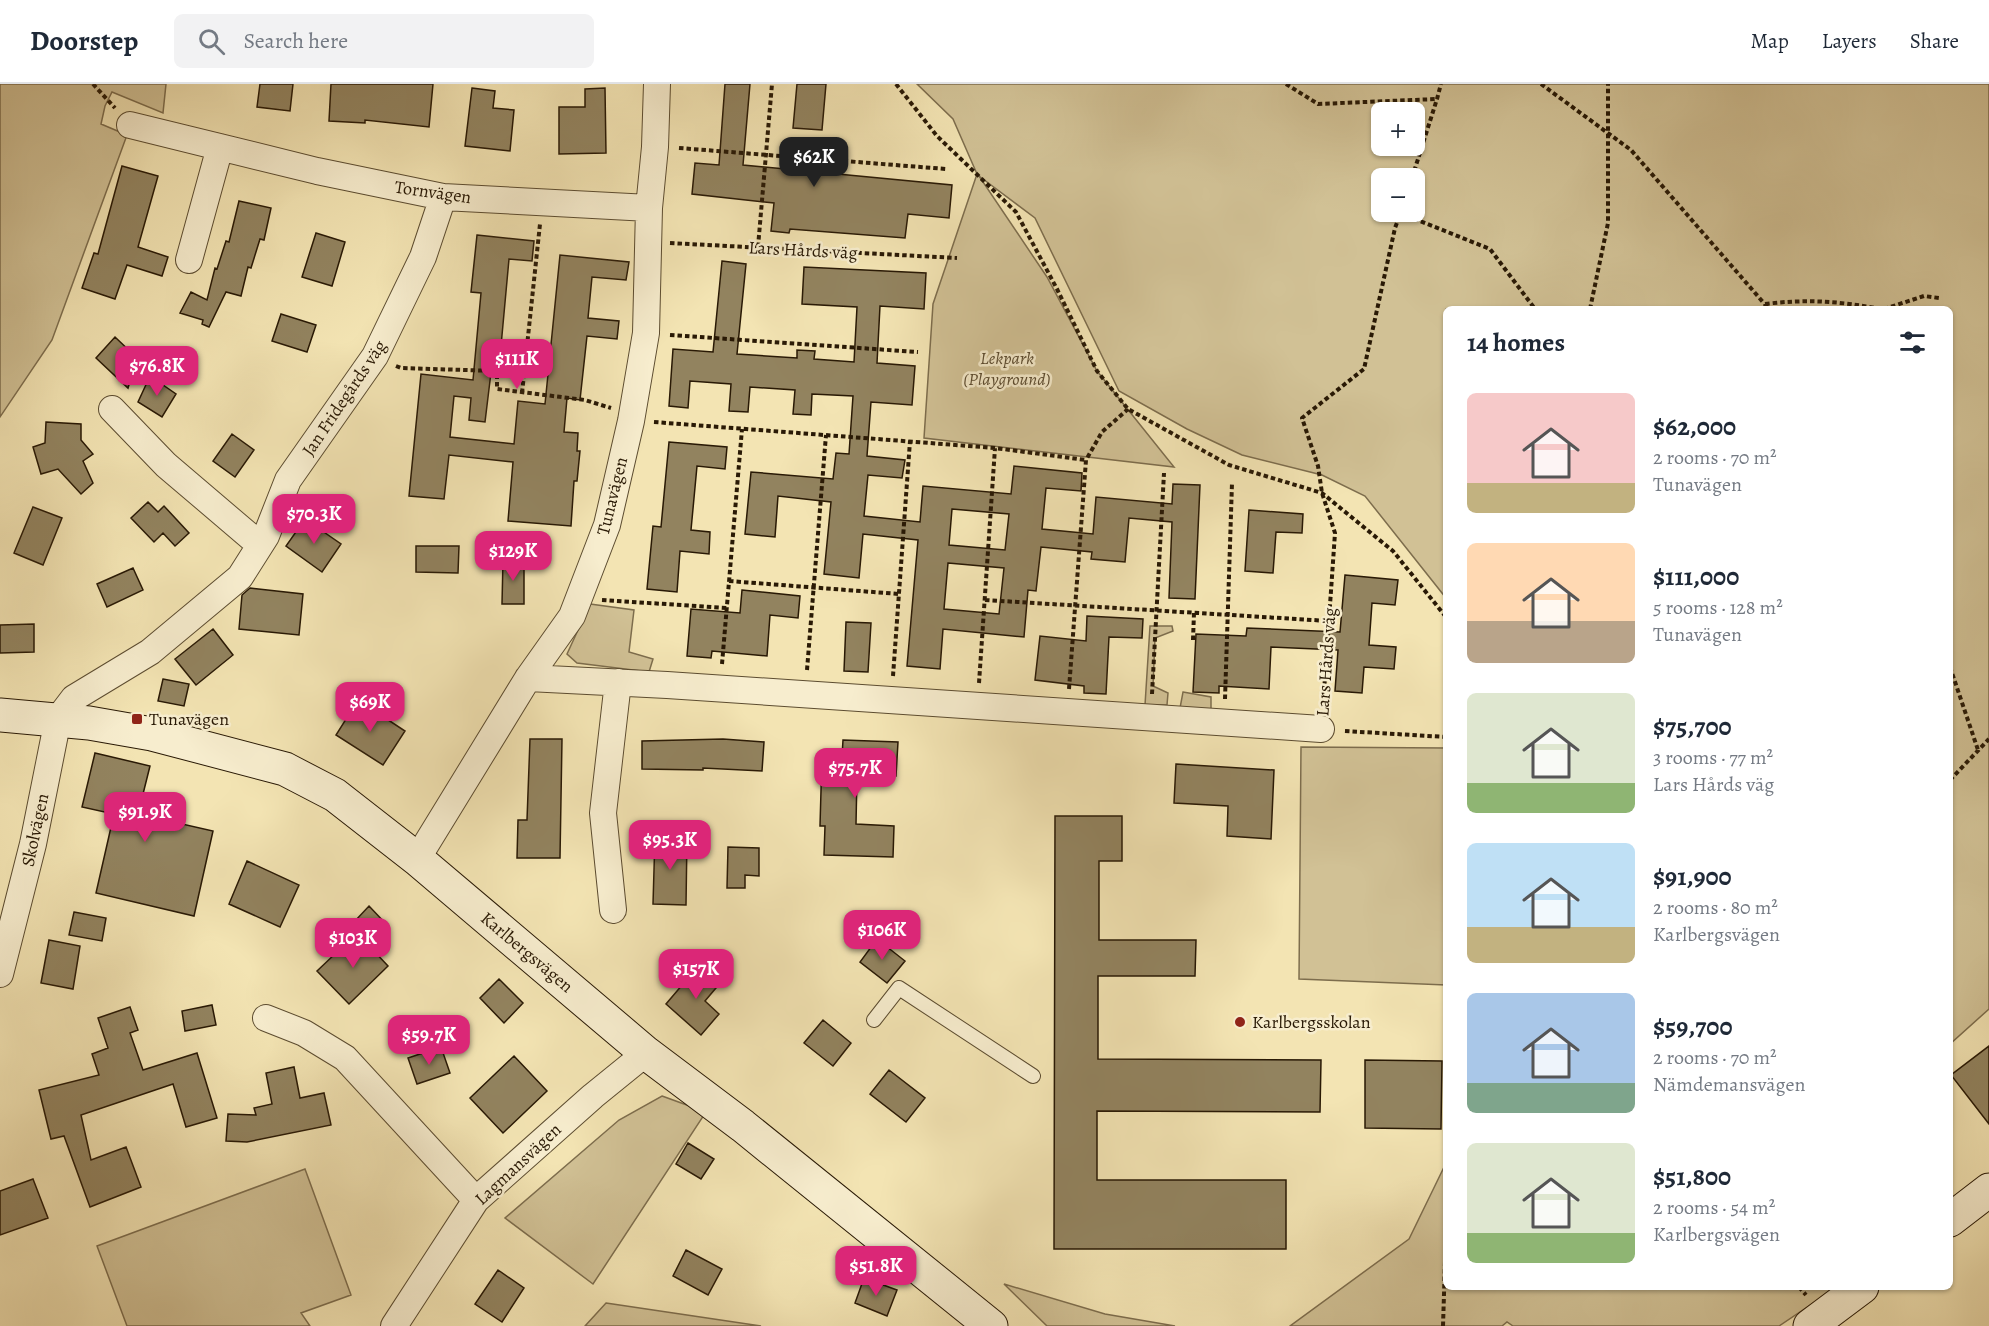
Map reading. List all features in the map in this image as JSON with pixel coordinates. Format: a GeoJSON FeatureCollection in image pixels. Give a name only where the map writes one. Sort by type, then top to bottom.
{"type":"FeatureCollection","features":[{"type":"Feature","properties":{"kind":"street","name":"Tunavägen"},"geometry":{"type":"LineString","coordinates":[[417,859],[528,678],[572,616],[607,525],[631,421],[646,333],[649,208],[655,147],[657,84]]}},
{"type":"Feature","properties":{"kind":"street","name":"Tornvägen"},"geometry":{"type":"LineString","coordinates":[[130,125],[317,171],[443,197],[649,208]]}},
{"type":"Feature","properties":{"kind":"street"},"geometry":{"type":"LineString","coordinates":[[189,260],[220,147]]}},
{"type":"Feature","properties":{"kind":"street","name":"Jan Fridegårds väg"},"geometry":{"type":"LineString","coordinates":[[58,719],[74,698],[150,652],[240,578],[266,536],[288,480],[375,356],[423,257],[443,197]]}},
{"type":"Feature","properties":{"kind":"street"},"geometry":{"type":"LineString","coordinates":[[112,409],[166,465],[260,545]]}},
{"type":"Feature","properties":{"kind":"street","name":"Lars Hårds väg"},"geometry":{"type":"LineString","coordinates":[[528,678],[805,694],[1321,729]]}},
{"type":"Feature","properties":{"kind":"street"},"geometry":{"type":"LineString","coordinates":[[612,910],[603,813],[618,682]]}},
{"type":"Feature","properties":{"kind":"street","name":"Karlbergsvägen"},"geometry":{"type":"LineString","coordinates":[[0,715],[58,719],[152,734],[285,769],[335,795],[417,859],[646,1053],[753,1134],[991,1326]]}},
{"type":"Feature","properties":{"kind":"street","name":"Skolvägen"},"geometry":{"type":"LineString","coordinates":[[0,974],[33,844],[58,719]]}},
{"type":"Feature","properties":{"kind":"street"},"geometry":{"type":"LineString","coordinates":[[266,1018],[304,1033],[345,1058],[476,1200]]}},
{"type":"Feature","properties":{"kind":"street","name":"Lagmansvägen"},"geometry":{"type":"LineString","coordinates":[[394,1326],[476,1200],[593,1096],[646,1053]]}},
{"type":"Feature","properties":{"kind":"street"},"geometry":{"type":"LineString","coordinates":[[1953,1218],[1989,1190]]}},
{"type":"Feature","properties":{"kind":"street"},"geometry":{"type":"LineString","coordinates":[[1810,1326],[1858,1290]]}},
{"type":"Feature","properties":{"kind":"lane"},"geometry":{"type":"LineString","coordinates":[[874,1020],[899,988],[1033,1076]]}},
{"type":"Feature","properties":{"kind":"path"},"geometry":{"type":"LineString","coordinates":[[93,84],[130,125]]}},
{"type":"Feature","properties":{"kind":"path"},"geometry":{"type":"LineString","coordinates":[[758,247],[772,84]]}},
{"type":"Feature","properties":{"kind":"path"},"geometry":{"type":"LineString","coordinates":[[896,84],[937,136],[1016,212],[1097,371],[1128,409],[1229,465],[1322,493],[1393,551],[1443,613]]}},
{"type":"Feature","properties":{"kind":"path"},"geometry":{"type":"LineString","coordinates":[[1286,84],[1318,104],[1437,99]]}},
{"type":"Feature","properties":{"kind":"path"},"geometry":{"type":"LineString","coordinates":[[1415,168],[1441,84]]}},
{"type":"Feature","properties":{"kind":"path"},"geometry":{"type":"LineString","coordinates":[[1541,84],[1631,150],[1764,304],[1802,300],[1865,306]]}},
{"type":"Feature","properties":{"kind":"path"},"geometry":{"type":"LineString","coordinates":[[1591,306],[1608,224],[1608,84]]}},
{"type":"Feature","properties":{"kind":"path"},"geometry":{"type":"LineString","coordinates":[[655,147],[946,170]]}},
{"type":"Feature","properties":{"kind":"path"},"geometry":{"type":"LineString","coordinates":[[522,393],[542,202]]}},
{"type":"Feature","properties":{"kind":"path"},"geometry":{"type":"LineString","coordinates":[[1322,493],[1318,466],[1302,418],[1364,369],[1398,222]]}},
{"type":"Feature","properties":{"kind":"path"},"geometry":{"type":"LineString","coordinates":[[1425,222],[1490,249],[1533,306]]}},
{"type":"Feature","properties":{"kind":"path","name":"Lars Hårds väg"},"geometry":{"type":"LineString","coordinates":[[648,242],[957,258]]}},
{"type":"Feature","properties":{"kind":"path"},"geometry":{"type":"LineString","coordinates":[[1892,306],[1924,296],[1939,298]]}},
{"type":"Feature","properties":{"kind":"path"},"geometry":{"type":"LineString","coordinates":[[646,333],[918,352]]}},
{"type":"Feature","properties":{"kind":"path"},"geometry":{"type":"LineString","coordinates":[[375,356],[401,368],[497,371],[497,389],[585,400],[608,406],[631,421],[995,448],[1086,460]]}},
{"type":"Feature","properties":{"kind":"path"},"geometry":{"type":"LineString","coordinates":[[1067,712],[1086,460],[1102,432],[1128,409]]}},
{"type":"Feature","properties":{"kind":"path"},"geometry":{"type":"LineString","coordinates":[[720,689],[742,429]]}},
{"type":"Feature","properties":{"kind":"path"},"geometry":{"type":"LineString","coordinates":[[805,694],[826,435]]}},
{"type":"Feature","properties":{"kind":"path"},"geometry":{"type":"LineString","coordinates":[[891,700],[910,441]]}},
{"type":"Feature","properties":{"kind":"path"},"geometry":{"type":"LineString","coordinates":[[978,706],[995,448]]}},
{"type":"Feature","properties":{"kind":"path"},"geometry":{"type":"LineString","coordinates":[[1151,718],[1164,473]]}},
{"type":"Feature","properties":{"kind":"path"},"geometry":{"type":"LineString","coordinates":[[1224,723],[1232,483]]}},
{"type":"Feature","properties":{"kind":"path","name":"Lars Hårds väg"},"geometry":{"type":"LineString","coordinates":[[1321,729],[1335,533],[1322,493]]}},
{"type":"Feature","properties":{"kind":"path"},"geometry":{"type":"LineString","coordinates":[[729,581],[899,594]]}},
{"type":"Feature","properties":{"kind":"path"},"geometry":{"type":"LineString","coordinates":[[579,598],[727,608]]}},
{"type":"Feature","properties":{"kind":"path"},"geometry":{"type":"LineString","coordinates":[[985,600],[1329,621]]}},
{"type":"Feature","properties":{"kind":"path"},"geometry":{"type":"LineString","coordinates":[[1193,640],[1194,613]]}},
{"type":"Feature","properties":{"kind":"path"},"geometry":{"type":"LineString","coordinates":[[1953,676],[1978,750]]}},
{"type":"Feature","properties":{"kind":"path"},"geometry":{"type":"LineString","coordinates":[[1321,729],[1443,737]]}},
{"type":"Feature","properties":{"kind":"path"},"geometry":{"type":"LineString","coordinates":[[1953,777],[1989,739]]}},
{"type":"Feature","properties":{"kind":"path"},"geometry":{"type":"LineString","coordinates":[[1443,1326],[1444,1290]]}},
{"type":"Feature","properties":{"kind":"green space"},"geometry":{"type":"Polygon","coordinates":[[[0,84],[166,84],[163,113],[112,92],[105,106],[101,124],[127,135],[52,340],[0,417],[0,84]]]}},
{"type":"Feature","properties":{"kind":"green space","name":"Lekpark (Playground)"},"geometry":{"type":"Polygon","coordinates":[[[917,84],[1989,84],[1989,1009],[1953,1041],[1953,306],[1443,306],[1443,594],[1365,496],[1322,475],[1242,455],[1187,429],[1119,391],[1035,218],[979,176],[1047,277],[1097,371],[1174,467],[924,438],[933,304],[977,174],[953,119],[917,84]]]}},
{"type":"Feature","properties":{"kind":"green space"},"geometry":{"type":"Polygon","coordinates":[[[590,604],[634,610],[629,652],[653,659],[649,672],[577,663],[567,654],[590,604]]]}},
{"type":"Feature","properties":{"kind":"green space"},"geometry":{"type":"Polygon","coordinates":[[[1150,626],[1172,626],[1173,631],[1155,638],[1153,686],[1168,693],[1167,705],[1145,705],[1150,626]]]}},
{"type":"Feature","properties":{"kind":"green space"},"geometry":{"type":"Polygon","coordinates":[[[1183,692],[1211,697],[1211,711],[1180,708],[1183,692]]]}},
{"type":"Feature","properties":{"kind":"green space"},"geometry":{"type":"Polygon","coordinates":[[[1301,747],[1443,748],[1443,985],[1299,979],[1301,747]]]}},
{"type":"Feature","properties":{"kind":"green space"},"geometry":{"type":"Polygon","coordinates":[[[662,1096],[706,1112],[593,1284],[505,1218],[619,1120],[662,1096]]]}},
{"type":"Feature","properties":{"kind":"green space"},"geometry":{"type":"Polygon","coordinates":[[[305,1169],[351,1295],[301,1313],[310,1326],[127,1326],[97,1246],[305,1169]]]}},
{"type":"Feature","properties":{"kind":"green space"},"geometry":{"type":"Polygon","coordinates":[[[1443,1169],[1443,1290],[1833,1290],[1779,1326],[1513,1326],[1507,1322],[1502,1326],[1290,1326],[1409,1239],[1443,1169]]]}},
{"type":"Feature","properties":{"kind":"green space"},"geometry":{"type":"Polygon","coordinates":[[[1004,1284],[1105,1314],[1175,1326],[1047,1326],[1004,1284]]]}},
{"type":"Feature","properties":{"kind":"green space"},"geometry":{"type":"Polygon","coordinates":[[[606,1303],[761,1326],[585,1326],[606,1303]]]}},
{"type":"Feature","properties":{"kind":"building"},"geometry":{"type":"Polygon","coordinates":[[[260,84],[293,84],[290,111],[257,107],[260,84]]]}},
{"type":"Feature","properties":{"kind":"building"},"geometry":{"type":"Polygon","coordinates":[[[331,84],[433,84],[429,127],[365,120],[365,123],[329,121],[331,84]]]}},
{"type":"Feature","properties":{"kind":"building"},"geometry":{"type":"Polygon","coordinates":[[[725,84],[750,84],[743,165],[952,185],[949,218],[908,214],[905,238],[790,229],[789,233],[771,231],[774,203],[692,194],[695,163],[719,165],[725,84]]]}},
{"type":"Feature","properties":{"kind":"building"},"geometry":{"type":"Polygon","coordinates":[[[797,84],[826,84],[822,130],[793,128],[797,84]]]}},
{"type":"Feature","properties":{"kind":"building"},"geometry":{"type":"Polygon","coordinates":[[[472,88],[495,91],[493,108],[514,110],[510,151],[465,146],[472,88]]]}},
{"type":"Feature","properties":{"kind":"building"},"geometry":{"type":"Polygon","coordinates":[[[605,88],[606,153],[559,154],[559,107],[585,107],[585,89],[605,88]]]}},
{"type":"Feature","properties":{"kind":"building"},"geometry":{"type":"Polygon","coordinates":[[[122,166],[158,176],[138,247],[168,257],[162,276],[127,265],[115,299],[82,288],[94,253],[98,254],[122,166]]]}},
{"type":"Feature","properties":{"kind":"building"},"geometry":{"type":"Polygon","coordinates":[[[239,201],[271,208],[264,240],[260,239],[251,268],[248,267],[241,296],[226,292],[209,327],[202,324],[203,320],[180,313],[191,292],[207,300],[215,268],[217,269],[226,241],[229,242],[239,201]]]}},
{"type":"Feature","properties":{"kind":"building"},"geometry":{"type":"Polygon","coordinates":[[[316,233],[345,242],[332,286],[302,277],[316,233]]]}},
{"type":"Feature","properties":{"kind":"building"},"geometry":{"type":"Polygon","coordinates":[[[477,235],[534,241],[532,261],[509,259],[500,357],[493,356],[485,422],[469,420],[471,398],[454,396],[450,437],[514,444],[518,401],[545,404],[560,255],[629,262],[626,280],[592,277],[588,318],[619,321],[617,339],[587,336],[580,400],[567,398],[564,432],[578,433],[577,451],[580,451],[577,481],[574,481],[571,526],[508,521],[513,462],[449,455],[444,499],[409,496],[421,374],[473,380],[481,293],[471,292],[477,235]]]}},
{"type":"Feature","properties":{"kind":"building"},"geometry":{"type":"Polygon","coordinates":[[[722,261],[746,264],[737,354],[797,358],[797,350],[815,351],[814,359],[854,362],[857,307],[802,304],[804,267],[926,273],[924,309],[880,306],[877,363],[915,366],[912,405],[871,402],[867,456],[905,460],[902,478],[868,475],[864,516],[920,522],[923,486],[1011,494],[1014,466],[1082,473],[1081,491],[1046,488],[1042,529],[1093,534],[1096,497],[1172,504],[1173,484],[1200,485],[1195,599],[1169,598],[1172,522],[1129,518],[1125,562],[1091,559],[1092,552],[1041,547],[1036,591],[1028,590],[1024,637],[943,629],[940,669],[907,666],[918,540],[863,534],[859,578],[824,574],[831,502],[778,496],[775,537],[745,534],[751,472],[833,479],[836,453],[849,454],[853,396],[812,394],[811,415],[793,414],[795,390],[750,387],[748,412],[729,411],[731,384],[690,381],[688,408],[669,406],[673,349],[713,352],[722,261]],[[952,509],[949,545],[1005,550],[1009,514],[952,509]],[[948,563],[944,609],[999,614],[1004,568],[948,563]]]}},
{"type":"Feature","properties":{"kind":"building"},"geometry":{"type":"Polygon","coordinates":[[[281,314],[316,325],[307,352],[272,341],[281,314]]]}},
{"type":"Feature","properties":{"kind":"building"},"geometry":{"type":"Polygon","coordinates":[[[115,337],[137,358],[128,388],[96,358],[115,337]]]}},
{"type":"Feature","properties":{"kind":"building"},"geometry":{"type":"Polygon","coordinates":[[[150,376],[176,394],[162,417],[138,402],[150,376]]]}},
{"type":"Feature","properties":{"kind":"building"},"geometry":{"type":"Polygon","coordinates":[[[46,422],[81,424],[81,440],[93,454],[83,461],[93,483],[81,494],[58,469],[41,474],[33,447],[45,443],[46,422]]]}},
{"type":"Feature","properties":{"kind":"building"},"geometry":{"type":"Polygon","coordinates":[[[232,434],[254,450],[235,477],[213,461],[232,434]]]}},
{"type":"Feature","properties":{"kind":"building"},"geometry":{"type":"Polygon","coordinates":[[[669,442],[727,447],[725,469],[697,466],[691,530],[710,532],[709,554],[680,551],[677,592],[647,589],[653,526],[661,527],[669,442]]]}},
{"type":"Feature","properties":{"kind":"building"},"geometry":{"type":"Polygon","coordinates":[[[148,502],[158,512],[164,506],[189,533],[175,546],[163,533],[154,542],[131,518],[148,502]]]}},
{"type":"Feature","properties":{"kind":"building"},"geometry":{"type":"Polygon","coordinates":[[[33,507],[62,518],[43,565],[14,553],[33,507]]]}},
{"type":"Feature","properties":{"kind":"building"},"geometry":{"type":"Polygon","coordinates":[[[1249,510],[1303,514],[1302,533],[1276,532],[1273,573],[1245,571],[1249,510]]]}},
{"type":"Feature","properties":{"kind":"building"},"geometry":{"type":"Polygon","coordinates":[[[305,519],[341,544],[322,572],[286,546],[305,519]]]}},
{"type":"Feature","properties":{"kind":"building"},"geometry":{"type":"Polygon","coordinates":[[[416,546],[459,546],[458,573],[416,572],[416,546]]]}},
{"type":"Feature","properties":{"kind":"building"},"geometry":{"type":"Polygon","coordinates":[[[503,560],[524,560],[524,604],[502,604],[503,560]]]}},
{"type":"Feature","properties":{"kind":"building"},"geometry":{"type":"Polygon","coordinates":[[[133,568],[143,590],[107,607],[97,584],[133,568]]]}},
{"type":"Feature","properties":{"kind":"building"},"geometry":{"type":"Polygon","coordinates":[[[1345,575],[1398,580],[1395,605],[1372,603],[1369,645],[1396,647],[1394,669],[1364,667],[1362,693],[1335,691],[1338,650],[1271,647],[1269,689],[1219,686],[1219,693],[1193,692],[1196,634],[1246,636],[1247,628],[1340,632],[1345,575]]]}},
{"type":"Feature","properties":{"kind":"building"},"geometry":{"type":"Polygon","coordinates":[[[250,588],[303,594],[299,635],[239,629],[242,595],[250,588]]]}},
{"type":"Feature","properties":{"kind":"building"},"geometry":{"type":"Polygon","coordinates":[[[742,590],[800,596],[798,618],[770,615],[767,656],[712,651],[711,658],[687,656],[691,609],[740,613],[742,590]]]}},
{"type":"Feature","properties":{"kind":"building"},"geometry":{"type":"Polygon","coordinates":[[[1087,616],[1143,619],[1142,638],[1109,637],[1106,694],[1084,693],[1084,686],[1035,680],[1040,636],[1086,641],[1087,616]]]}},
{"type":"Feature","properties":{"kind":"building"},"geometry":{"type":"Polygon","coordinates":[[[846,622],[871,623],[868,672],[844,671],[846,622]]]}},
{"type":"Feature","properties":{"kind":"building"},"geometry":{"type":"Polygon","coordinates":[[[34,624],[34,652],[0,653],[0,625],[34,624]]]}},
{"type":"Feature","properties":{"kind":"building"},"geometry":{"type":"Polygon","coordinates":[[[213,629],[233,655],[196,685],[175,659],[213,629]]]}},
{"type":"Feature","properties":{"kind":"building"},"geometry":{"type":"Polygon","coordinates":[[[163,679],[189,684],[184,706],[158,701],[163,679]]]}},
{"type":"Feature","properties":{"kind":"building"},"geometry":{"type":"Polygon","coordinates":[[[358,700],[405,731],[383,765],[336,735],[358,700]]]}},
{"type":"Feature","properties":{"kind":"building"},"geometry":{"type":"Polygon","coordinates":[[[530,739],[562,739],[560,858],[517,858],[518,820],[527,820],[530,739]]]}},
{"type":"Feature","properties":{"kind":"building"},"geometry":{"type":"Polygon","coordinates":[[[723,739],[764,742],[762,771],[703,768],[703,770],[642,769],[642,741],[723,739]]]}},
{"type":"Feature","properties":{"kind":"building"},"geometry":{"type":"Polygon","coordinates":[[[843,740],[898,742],[896,776],[857,775],[856,824],[894,826],[893,857],[824,855],[825,826],[820,826],[822,756],[842,757],[843,740]]]}},
{"type":"Feature","properties":{"kind":"building"},"geometry":{"type":"Polygon","coordinates":[[[95,753],[150,766],[138,814],[213,831],[194,916],[96,893],[114,814],[82,807],[95,753]]]}},
{"type":"Feature","properties":{"kind":"building"},"geometry":{"type":"Polygon","coordinates":[[[1176,764],[1274,770],[1271,839],[1227,836],[1228,806],[1174,803],[1176,764]]]}},
{"type":"Feature","properties":{"kind":"building"},"geometry":{"type":"Polygon","coordinates":[[[1055,816],[1122,816],[1122,861],[1099,861],[1099,940],[1196,940],[1195,976],[1098,976],[1098,1059],[1321,1060],[1320,1112],[1097,1111],[1097,1180],[1286,1180],[1286,1249],[1054,1249],[1055,816]]]}},
{"type":"Feature","properties":{"kind":"building"},"geometry":{"type":"Polygon","coordinates":[[[655,836],[687,837],[686,905],[653,904],[655,836]]]}},
{"type":"Feature","properties":{"kind":"building"},"geometry":{"type":"Polygon","coordinates":[[[728,847],[759,848],[759,876],[745,875],[745,888],[727,888],[728,847]]]}},
{"type":"Feature","properties":{"kind":"building"},"geometry":{"type":"Polygon","coordinates":[[[247,861],[299,885],[280,927],[229,904],[247,861]]]}},
{"type":"Feature","properties":{"kind":"building"},"geometry":{"type":"Polygon","coordinates":[[[369,906],[386,924],[372,938],[355,921],[369,906]]]}},
{"type":"Feature","properties":{"kind":"building"},"geometry":{"type":"Polygon","coordinates":[[[74,912],[106,918],[102,941],[69,935],[74,912]]]}},
{"type":"Feature","properties":{"kind":"building"},"geometry":{"type":"Polygon","coordinates":[[[357,933],[388,966],[349,1004],[317,971],[357,933]]]}},
{"type":"Feature","properties":{"kind":"building"},"geometry":{"type":"Polygon","coordinates":[[[877,939],[905,961],[887,983],[860,962],[877,939]]]}},
{"type":"Feature","properties":{"kind":"building"},"geometry":{"type":"Polygon","coordinates":[[[49,940],[80,946],[73,989],[41,983],[49,940]]]}},
{"type":"Feature","properties":{"kind":"building"},"geometry":{"type":"Polygon","coordinates":[[[700,964],[721,982],[705,1001],[719,1014],[701,1035],[666,1004],[700,964]]]}},
{"type":"Feature","properties":{"kind":"building"},"geometry":{"type":"Polygon","coordinates":[[[499,979],[523,1003],[504,1023],[480,998],[499,979]]]}},
{"type":"Feature","properties":{"kind":"building"},"geometry":{"type":"Polygon","coordinates":[[[212,1005],[216,1025],[185,1031],[182,1011],[212,1005]]]}},
{"type":"Feature","properties":{"kind":"building"},"geometry":{"type":"Polygon","coordinates":[[[130,1007],[138,1030],[130,1033],[143,1070],[197,1053],[217,1118],[186,1127],[173,1084],[81,1115],[91,1160],[126,1147],[141,1187],[90,1207],[64,1136],[51,1139],[39,1090],[99,1075],[92,1054],[108,1048],[98,1018],[130,1007]]]}},
{"type":"Feature","properties":{"kind":"building"},"geometry":{"type":"Polygon","coordinates":[[[823,1020],[851,1043],[833,1066],[804,1043],[823,1020]]]}},
{"type":"Feature","properties":{"kind":"building"},"geometry":{"type":"Polygon","coordinates":[[[1989,1046],[1989,1124],[1953,1078],[1953,1073],[1989,1046]]]}},
{"type":"Feature","properties":{"kind":"building"},"geometry":{"type":"Polygon","coordinates":[[[441,1047],[450,1073],[417,1084],[408,1058],[441,1047]]]}},
{"type":"Feature","properties":{"kind":"building"},"geometry":{"type":"Polygon","coordinates":[[[514,1056],[547,1091],[503,1133],[470,1098],[514,1056]]]}},
{"type":"Feature","properties":{"kind":"building"},"geometry":{"type":"Polygon","coordinates":[[[1365,1060],[1442,1061],[1441,1129],[1365,1128],[1365,1060]]]}},
{"type":"Feature","properties":{"kind":"building"},"geometry":{"type":"Polygon","coordinates":[[[294,1067],[300,1098],[324,1093],[331,1125],[247,1142],[226,1141],[228,1114],[256,1115],[254,1108],[272,1104],[266,1073],[294,1067]]]}},
{"type":"Feature","properties":{"kind":"building"},"geometry":{"type":"Polygon","coordinates":[[[889,1070],[925,1098],[906,1122],[870,1094],[889,1070]]]}},
{"type":"Feature","properties":{"kind":"building"},"geometry":{"type":"Polygon","coordinates":[[[688,1143],[714,1159],[701,1179],[676,1164],[688,1143]]]}},
{"type":"Feature","properties":{"kind":"building"},"geometry":{"type":"Polygon","coordinates":[[[33,1179],[48,1218],[0,1235],[0,1191],[33,1179]]]}},
{"type":"Feature","properties":{"kind":"building"},"geometry":{"type":"Polygon","coordinates":[[[686,1250],[722,1269],[708,1295],[673,1276],[686,1250]]]}},
{"type":"Feature","properties":{"kind":"building"},"geometry":{"type":"Polygon","coordinates":[[[498,1270],[524,1288],[502,1322],[475,1304],[498,1270]]]}},
{"type":"Feature","properties":{"kind":"building"},"geometry":{"type":"Polygon","coordinates":[[[864,1278],[897,1290],[887,1316],[855,1303],[864,1278]]]}},
{"type":"Feature","properties":{"kind":"place","name":"Tunavägen"},"geometry":{"type":"Point","coordinates":[137,719]}},
{"type":"Feature","properties":{"kind":"place","name":"Karlbergsskolan"},"geometry":{"type":"Point","coordinates":[1240,1022]}}]}
